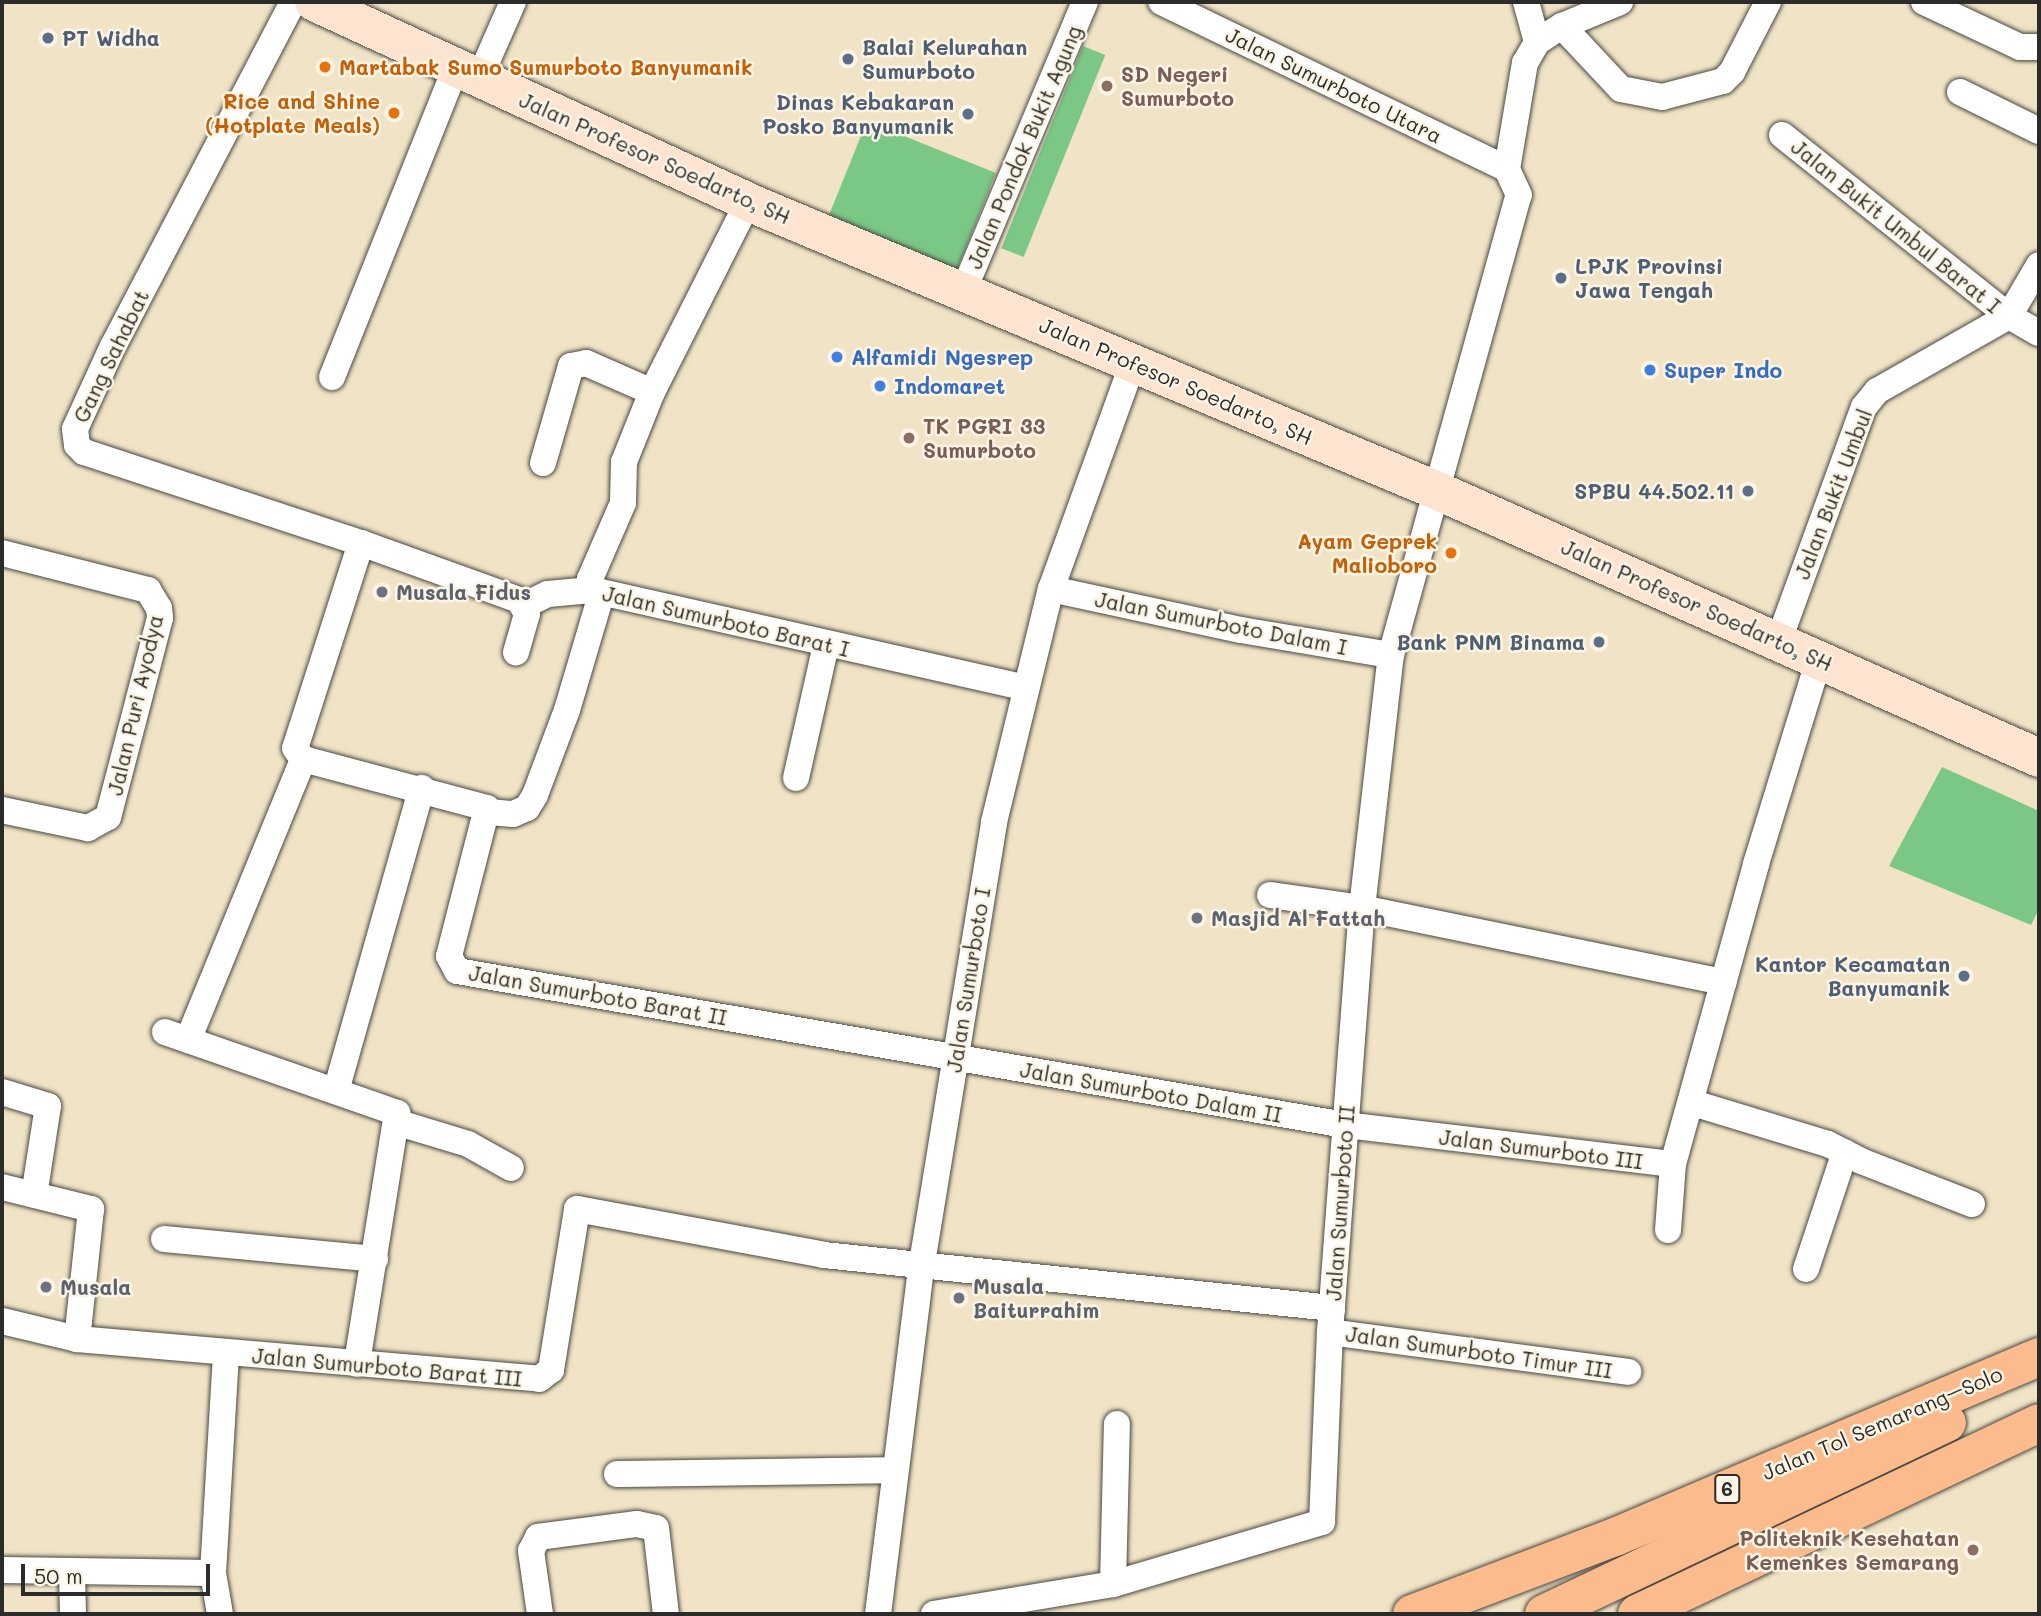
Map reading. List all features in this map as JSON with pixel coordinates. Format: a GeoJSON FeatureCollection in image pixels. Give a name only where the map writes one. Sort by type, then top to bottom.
{"type":"FeatureCollection","features":[{"type":"Feature","properties":{"kind":"highway","name":"Jalan Tol Semarang–Solo"},"geometry":{"type":"LineString","coordinates":[[1412,1614],[1615,1536],[2039,1357]]}},
{"type":"Feature","properties":{"kind":"highway","name":"6"},"geometry":{"type":"LineString","coordinates":[[1544,1614],[2039,1378]]}},
{"type":"Feature","properties":{"kind":"highway"},"geometry":{"type":"LineString","coordinates":[[1637,1614],[2039,1423]]}},
{"type":"Feature","properties":{"kind":"main road","name":"Jalan Profesor Soedarto, SH"},"geometry":{"type":"LineString","coordinates":[[314,2],[748,202],[1438,491],[1779,640],[2039,758]]}},
{"type":"Feature","properties":{"kind":"street","name":"Gang Sahabat"},"geometry":{"type":"LineString","coordinates":[[293,2],[113,346],[75,429],[76,445],[85,452],[361,543],[525,605]]}},
{"type":"Feature","properties":{"kind":"street"},"geometry":{"type":"LineString","coordinates":[[332,377],[467,74],[513,2]]}},
{"type":"Feature","properties":{"kind":"street","name":"Jalan Pondok Bukit Agung"},"geometry":{"type":"LineString","coordinates":[[963,292],[1085,2]]}},
{"type":"Feature","properties":{"kind":"street","name":"Jalan Sumurboto Utara"},"geometry":{"type":"LineString","coordinates":[[1161,2],[1507,169]]}},
{"type":"Feature","properties":{"kind":"street"},"geometry":{"type":"LineString","coordinates":[[1526,2],[1536,42]]}},
{"type":"Feature","properties":{"kind":"street"},"geometry":{"type":"LineString","coordinates":[[1438,491],[1519,195],[1507,169],[1525,63],[1536,42],[1562,26],[1620,2]]}},
{"type":"Feature","properties":{"kind":"street"},"geometry":{"type":"LineString","coordinates":[[1562,26],[1621,89],[1662,96],[1723,81],[1732,72],[1768,2]]}},
{"type":"Feature","properties":{"kind":"street"},"geometry":{"type":"LineString","coordinates":[[1924,2],[2020,47],[2039,47]]}},
{"type":"Feature","properties":{"kind":"street"},"geometry":{"type":"LineString","coordinates":[[1960,92],[2039,131]]}},
{"type":"Feature","properties":{"kind":"street","name":"Jalan Bukit Umbul Barat I"},"geometry":{"type":"LineString","coordinates":[[1782,135],[2009,316],[2039,333]]}},
{"type":"Feature","properties":{"kind":"street","name":"Jalan Sumurboto Barat I"},"geometry":{"type":"LineString","coordinates":[[748,202],[652,392],[624,462],[623,503],[590,579],[597,592],[1026,688]]}},
{"type":"Feature","properties":{"kind":"street","name":"Jalan Bukit Umbul"},"geometry":{"type":"LineString","coordinates":[[1779,640],[1864,407],[1877,391],[2009,316],[2039,265]]}},
{"type":"Feature","properties":{"kind":"street"},"geometry":{"type":"LineString","coordinates":[[543,463],[571,366],[586,363],[652,392]]}},
{"type":"Feature","properties":{"kind":"street","name":"Jalan Sumurboto I"},"geometry":{"type":"LineString","coordinates":[[878,1614],[893,1470],[922,1263],[985,865],[1051,589],[1133,363]]}},
{"type":"Feature","properties":{"kind":"street","name":"Jalan Sumurboto II"},"geometry":{"type":"LineString","coordinates":[[934,1614],[1113,1584],[1322,1522],[1331,1320],[1362,908],[1391,654],[1438,491]]}},
{"type":"Feature","properties":{"kind":"street"},"geometry":{"type":"LineString","coordinates":[[357,1364],[399,1123],[393,1109],[176,1036],[303,759],[296,742],[361,543]]}},
{"type":"Feature","properties":{"kind":"street","name":"Jalan Puri Ayodya"},"geometry":{"type":"LineString","coordinates":[[2,810],[88,828],[108,817],[160,618],[159,608],[148,590],[3,557]]}},
{"type":"Feature","properties":{"kind":"street","name":"Jalan Sumurboto Dalam I"},"geometry":{"type":"LineString","coordinates":[[1051,589],[1241,630],[1391,654]]}},
{"type":"Feature","properties":{"kind":"street"},"geometry":{"type":"LineString","coordinates":[[303,759],[484,804],[489,812],[513,814],[527,808],[535,795],[567,710],[597,592],[548,594],[525,605],[527,614],[516,652]]}},
{"type":"Feature","properties":{"kind":"street"},"geometry":{"type":"LineString","coordinates":[[796,778],[826,645]]}},
{"type":"Feature","properties":{"kind":"street","name":"Jalan Sumurboto III"},"geometry":{"type":"LineString","coordinates":[[1345,1125],[1673,1164],[1693,1103],[1723,982],[1819,659]]}},
{"type":"Feature","properties":{"kind":"street"},"geometry":{"type":"LineString","coordinates":[[336,1091],[422,789]]}},
{"type":"Feature","properties":{"kind":"street","name":"Jalan Sumurboto Barat II"},"geometry":{"type":"LineString","coordinates":[[489,812],[449,956],[457,971],[956,1059]]}},
{"type":"Feature","properties":{"kind":"street"},"geometry":{"type":"LineString","coordinates":[[1270,895],[1362,908],[1723,982]]}},
{"type":"Feature","properties":{"kind":"street","name":"Jalan Sumurboto Dalam II"},"geometry":{"type":"LineString","coordinates":[[956,1059],[1345,1125]]}},
{"type":"Feature","properties":{"kind":"street"},"geometry":{"type":"LineString","coordinates":[[2,1092],[48,1106],[34,1195]]}},
{"type":"Feature","properties":{"kind":"street"},"geometry":{"type":"LineString","coordinates":[[1693,1103],[1845,1152],[1972,1204]]}},
{"type":"Feature","properties":{"kind":"street"},"geometry":{"type":"LineString","coordinates":[[399,1123],[468,1144],[511,1168]]}},
{"type":"Feature","properties":{"kind":"street"},"geometry":{"type":"LineString","coordinates":[[1806,1269],[1845,1152]]}},
{"type":"Feature","properties":{"kind":"street"},"geometry":{"type":"LineString","coordinates":[[1668,1230],[1673,1164]]}},
{"type":"Feature","properties":{"kind":"street"},"geometry":{"type":"LineString","coordinates":[[2,1187],[91,1209],[77,1339]]}},
{"type":"Feature","properties":{"kind":"street","name":"Jalan Sumurboto Barat III"},"geometry":{"type":"LineString","coordinates":[[2,1321],[77,1339],[529,1379],[546,1377],[551,1370],[577,1209],[787,1250],[922,1263]]}},
{"type":"Feature","properties":{"kind":"street"},"geometry":{"type":"LineString","coordinates":[[163,1239],[375,1259]]}},
{"type":"Feature","properties":{"kind":"street","name":"Jalan Sumurboto Timur III"},"geometry":{"type":"LineString","coordinates":[[922,1263],[1331,1320],[1628,1372]]}},
{"type":"Feature","properties":{"kind":"street"},"geometry":{"type":"LineString","coordinates":[[220,1614],[213,1573],[226,1353]]}},
{"type":"Feature","properties":{"kind":"street"},"geometry":{"type":"LineString","coordinates":[[1113,1584],[1117,1424]]}},
{"type":"Feature","properties":{"kind":"street"},"geometry":{"type":"LineString","coordinates":[[617,1474],[893,1470]]}},
{"type":"Feature","properties":{"kind":"street"},"geometry":{"type":"LineString","coordinates":[[540,1614],[531,1551],[538,1537],[636,1524],[656,1528],[666,1614]]}},
{"type":"Feature","properties":{"kind":"street"},"geometry":{"type":"LineString","coordinates":[[2,1570],[213,1573]]}},
{"type":"Feature","properties":{"kind":"street"},"geometry":{"type":"LineString","coordinates":[[72,1573],[74,1614]]}},
{"type":"Feature","properties":{"kind":"green space"},"geometry":{"type":"Polygon","coordinates":[[[1083,46],[1105,55],[1024,257],[1001,248],[1083,46]]]}},
{"type":"Feature","properties":{"kind":"green space"},"geometry":{"type":"Polygon","coordinates":[[[867,121],[996,173],[957,269],[828,217],[867,121]]]}},
{"type":"Feature","properties":{"kind":"green space"},"geometry":{"type":"Polygon","coordinates":[[[1942,767],[2039,811],[2039,909],[2031,925],[1889,866],[1942,767]]]}},
{"type":"Feature","properties":{"kind":"place","name":"PT Widha"},"geometry":{"type":"Point","coordinates":[48,38]}},
{"type":"Feature","properties":{"kind":"place","name":"Balai Kelurahan Sumurboto"},"geometry":{"type":"Point","coordinates":[848,59]}},
{"type":"Feature","properties":{"kind":"place","name":"Martabak Sumo Sumurboto Banyumanik"},"geometry":{"type":"Point","coordinates":[325,67]}},
{"type":"Feature","properties":{"kind":"place","name":"SD Negeri Sumurboto"},"geometry":{"type":"Point","coordinates":[1107,86]}},
{"type":"Feature","properties":{"kind":"place","name":"Rice and Shine (Hotplate Meals)"},"geometry":{"type":"Point","coordinates":[394,113]}},
{"type":"Feature","properties":{"kind":"place","name":"Dinas Kebakaran Posko Banyumanik"},"geometry":{"type":"Point","coordinates":[968,114]}},
{"type":"Feature","properties":{"kind":"place","name":"LPJK Provinsi Jawa Tengah"},"geometry":{"type":"Point","coordinates":[1561,278]}},
{"type":"Feature","properties":{"kind":"place","name":"Alfamidi Ngesrep"},"geometry":{"type":"Point","coordinates":[837,357]}},
{"type":"Feature","properties":{"kind":"place","name":"Super Indo"},"geometry":{"type":"Point","coordinates":[1650,370]}},
{"type":"Feature","properties":{"kind":"place","name":"Indomaret"},"geometry":{"type":"Point","coordinates":[880,386]}},
{"type":"Feature","properties":{"kind":"place","name":"TK PGRI 33 Sumurboto"},"geometry":{"type":"Point","coordinates":[909,438]}},
{"type":"Feature","properties":{"kind":"place","name":"SPBU 44.502.11"},"geometry":{"type":"Point","coordinates":[1748,491]}},
{"type":"Feature","properties":{"kind":"place","name":"Ayam Geprek Malioboro"},"geometry":{"type":"Point","coordinates":[1451,553]}},
{"type":"Feature","properties":{"kind":"place","name":"Musala Fidus"},"geometry":{"type":"Point","coordinates":[382,592]}},
{"type":"Feature","properties":{"kind":"place","name":"Bank PNM Binama"},"geometry":{"type":"Point","coordinates":[1599,642]}},
{"type":"Feature","properties":{"kind":"place","name":"Masjid Al Fattah"},"geometry":{"type":"Point","coordinates":[1197,918]}},
{"type":"Feature","properties":{"kind":"place","name":"Kantor Kecamatan Banyumanik"},"geometry":{"type":"Point","coordinates":[1964,976]}},
{"type":"Feature","properties":{"kind":"place","name":"Musala"},"geometry":{"type":"Point","coordinates":[46,1287]}},
{"type":"Feature","properties":{"kind":"place","name":"Musala Baiturrahim"},"geometry":{"type":"Point","coordinates":[959,1298]}},
{"type":"Feature","properties":{"kind":"place","name":"Politeknik Kesehatan Kemenkes Semarang"},"geometry":{"type":"Point","coordinates":[1973,1550]}}]}
